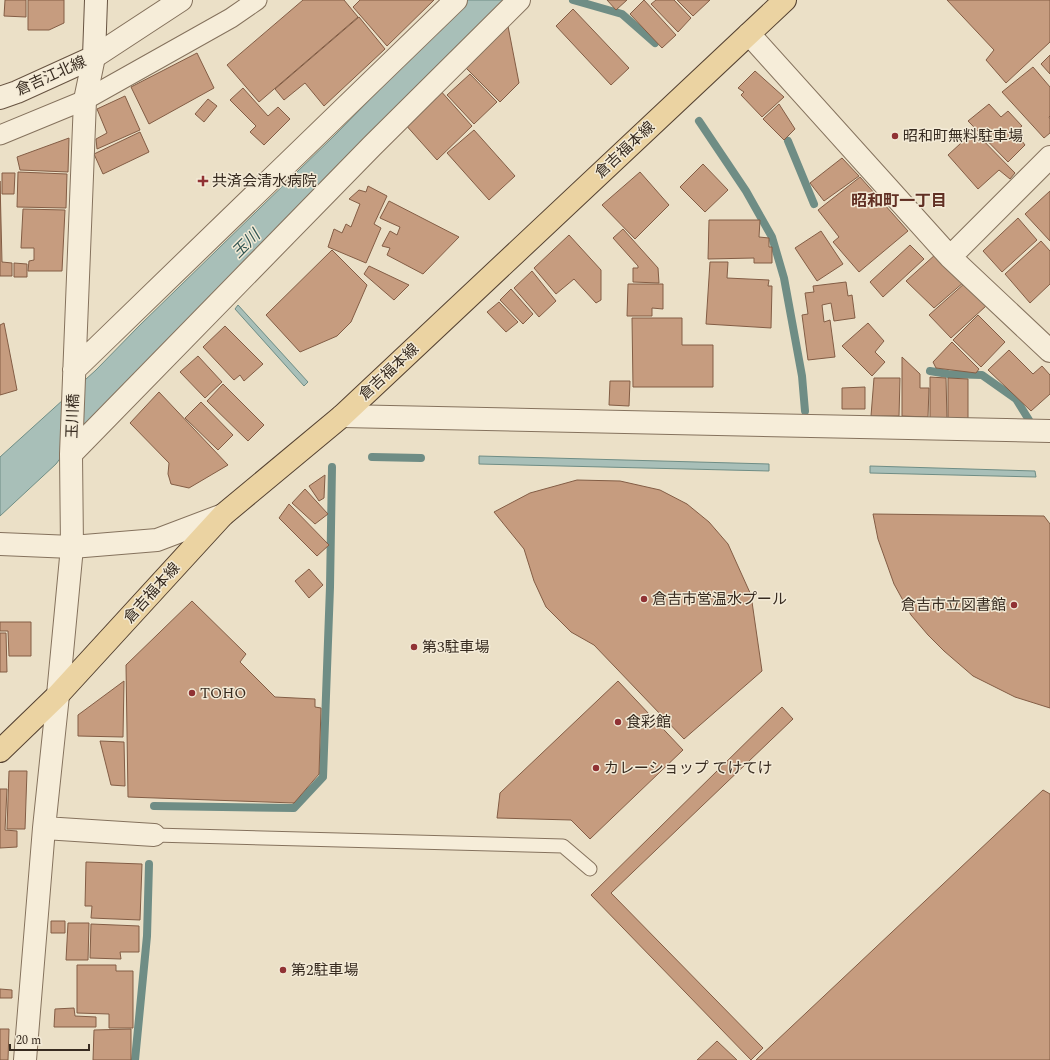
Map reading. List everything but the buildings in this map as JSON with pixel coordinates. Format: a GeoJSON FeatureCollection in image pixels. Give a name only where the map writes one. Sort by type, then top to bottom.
{"type":"FeatureCollection","features":[{"type":"Feature","properties":{"kind":"main road","name":"倉吉福本線"},"geometry":{"type":"LineString","coordinates":[[0,751],[58,695],[223,515],[342,416],[785,0]]}},
{"type":"Feature","properties":{"kind":"street","name":"倉吉江北線"},"geometry":{"type":"LineString","coordinates":[[0,98],[17,92],[94,56],[96,0]]}},
{"type":"Feature","properties":{"kind":"street"},"geometry":{"type":"LineString","coordinates":[[94,56],[181,0]]}},
{"type":"Feature","properties":{"kind":"street"},"geometry":{"type":"LineString","coordinates":[[0,135],[85,100],[231,18],[257,0]]}},
{"type":"Feature","properties":{"kind":"street"},"geometry":{"type":"LineString","coordinates":[[74,375],[456,0]]}},
{"type":"Feature","properties":{"kind":"street"},"geometry":{"type":"LineString","coordinates":[[71,452],[372,146],[519,0]]}},
{"type":"Feature","properties":{"kind":"street"},"geometry":{"type":"LineString","coordinates":[[749,34],[950,257],[1050,351]]}},
{"type":"Feature","properties":{"kind":"street","name":"玉川橋"},"geometry":{"type":"LineString","coordinates":[[25,1060],[44,828],[72,547],[71,452],[85,100],[94,56]]}},
{"type":"Feature","properties":{"kind":"street"},"geometry":{"type":"LineString","coordinates":[[950,257],[1050,157]]}},
{"type":"Feature","properties":{"kind":"street"},"geometry":{"type":"LineString","coordinates":[[342,416],[1050,431]]}},
{"type":"Feature","properties":{"kind":"street"},"geometry":{"type":"LineString","coordinates":[[0,544],[72,547],[158,540],[223,515]]}},
{"type":"Feature","properties":{"kind":"street"},"geometry":{"type":"LineString","coordinates":[[44,828],[154,835]]}},
{"type":"Feature","properties":{"kind":"lane"},"geometry":{"type":"LineString","coordinates":[[154,835],[563,846],[590,869]]}},
{"type":"Feature","properties":{"kind":"water","name":"玉川"},"geometry":{"type":"Polygon","coordinates":[[[467,0],[508,0],[194,316],[92,416],[56,464],[0,516],[0,457],[96,370],[139,326],[336,134],[467,0]]]}},
{"type":"Feature","properties":{"kind":"water"},"geometry":{"type":"Polygon","coordinates":[[[238,305],[308,382],[304,386],[235,309],[238,305]]]}},
{"type":"Feature","properties":{"kind":"water"},"geometry":{"type":"Polygon","coordinates":[[[479,456],[769,464],[769,471],[479,464],[479,456]]]}},
{"type":"Feature","properties":{"kind":"water"},"geometry":{"type":"Polygon","coordinates":[[[870,466],[1035,471],[1036,477],[870,473],[870,466]]]}},
{"type":"Feature","properties":{"kind":"waterway"},"geometry":{"type":"LineString","coordinates":[[573,0],[622,14],[655,43]]}},
{"type":"Feature","properties":{"kind":"waterway"},"geometry":{"type":"LineString","coordinates":[[699,121],[746,191],[772,237],[784,278],[802,376],[805,411]]}},
{"type":"Feature","properties":{"kind":"waterway"},"geometry":{"type":"LineString","coordinates":[[788,141],[814,204]]}},
{"type":"Feature","properties":{"kind":"waterway"},"geometry":{"type":"LineString","coordinates":[[930,371],[948,374],[982,375],[1016,399],[1029,420]]}},
{"type":"Feature","properties":{"kind":"waterway"},"geometry":{"type":"LineString","coordinates":[[372,457],[421,458]]}},
{"type":"Feature","properties":{"kind":"waterway"},"geometry":{"type":"LineString","coordinates":[[154,806],[294,808],[323,777],[330,587],[332,467]]}},
{"type":"Feature","properties":{"kind":"waterway"},"geometry":{"type":"LineString","coordinates":[[135,1060],[147,936],[149,864]]}},
{"type":"Feature","properties":{"kind":"place","name":"昭和町無料駐車場"},"geometry":{"type":"Point","coordinates":[895,136]}},
{"type":"Feature","properties":{"kind":"place","name":"共済会清水病院"},"geometry":{"type":"Point","coordinates":[203,181]}},
{"type":"Feature","properties":{"kind":"place","name":"倉吉市営温水プール"},"geometry":{"type":"Point","coordinates":[644,599]}},
{"type":"Feature","properties":{"kind":"place","name":"倉吉市立図書館"},"geometry":{"type":"Point","coordinates":[1014,605]}},
{"type":"Feature","properties":{"kind":"place","name":"第3駐車場"},"geometry":{"type":"Point","coordinates":[414,647]}},
{"type":"Feature","properties":{"kind":"place","name":"TOHO"},"geometry":{"type":"Point","coordinates":[192,693]}},
{"type":"Feature","properties":{"kind":"place","name":"食彩館"},"geometry":{"type":"Point","coordinates":[618,722]}},
{"type":"Feature","properties":{"kind":"place","name":"カレーショップ てけてけ"},"geometry":{"type":"Point","coordinates":[596,768]}},
{"type":"Feature","properties":{"kind":"place","name":"第2駐車場"},"geometry":{"type":"Point","coordinates":[283,970]}},
{"type":"Feature","properties":{"kind":"district","name":"昭和町一丁目"},"geometry":{"type":"Point","coordinates":[899,201]}}]}
